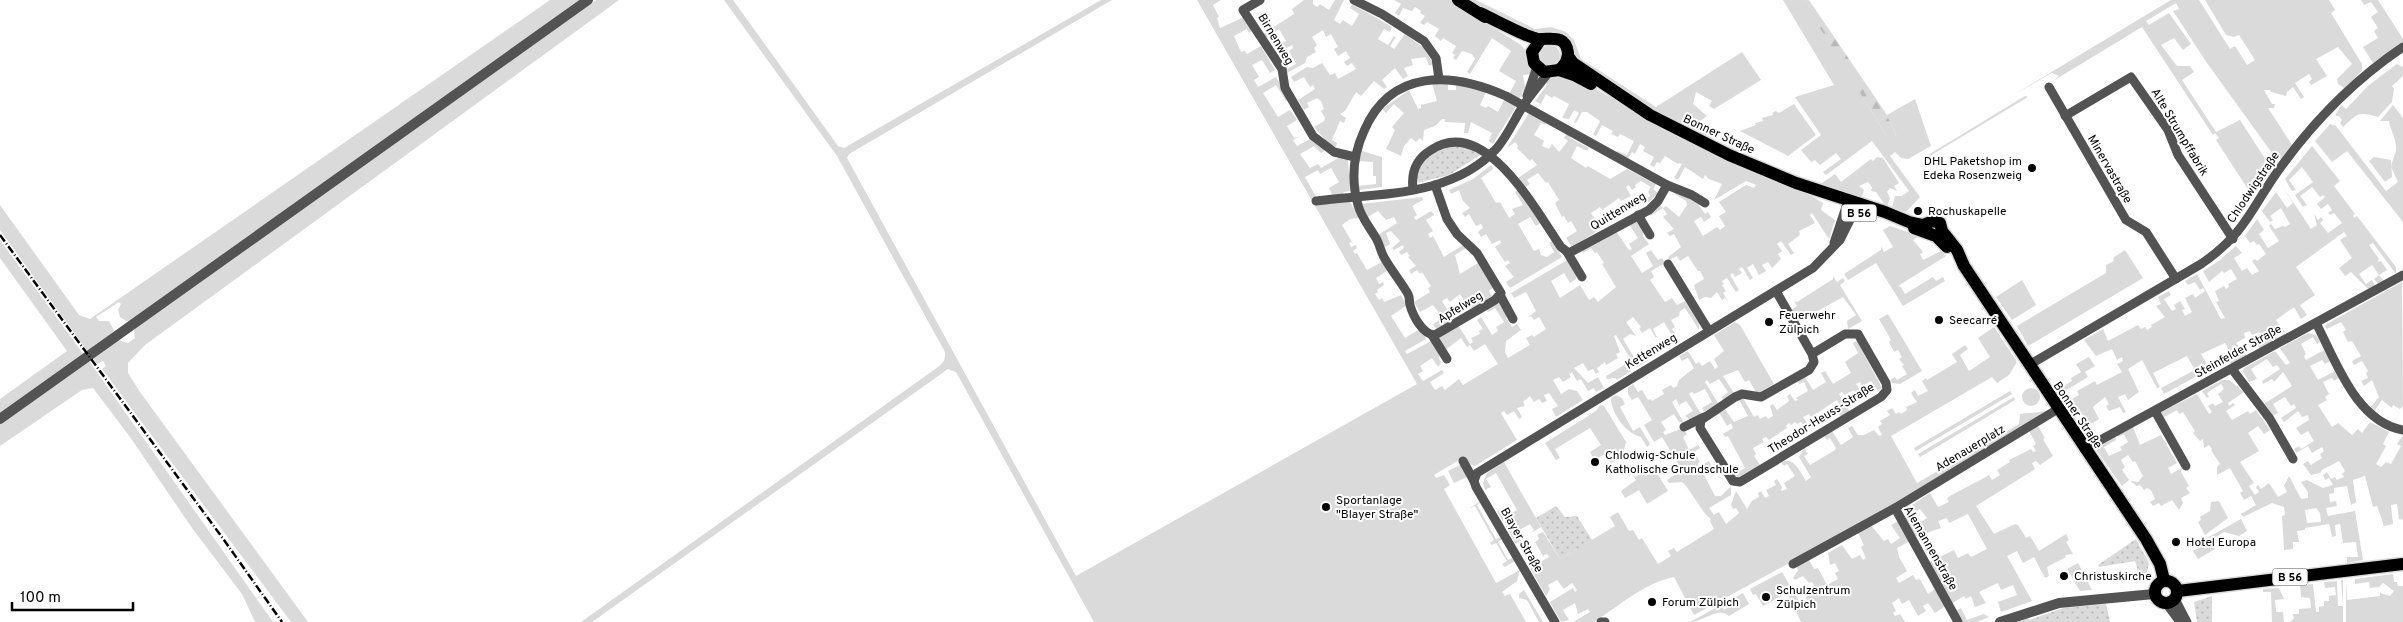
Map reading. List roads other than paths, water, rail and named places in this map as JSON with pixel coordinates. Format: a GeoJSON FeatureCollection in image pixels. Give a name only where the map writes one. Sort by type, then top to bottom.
{"type":"FeatureCollection","features":[{"type":"Feature","properties":{"kind":"main road","name":"B 56"},"geometry":{"type":"LineString","coordinates":[[1458,0],[1480,13],[1532,52]]}},
{"type":"Feature","properties":{"kind":"main road","name":"B 56"},"geometry":{"type":"LineString","coordinates":[[1480,13],[1541,40],[1550,37],[1559,40],[1565,45],[1568,56]]}},
{"type":"Feature","properties":{"kind":"main road"},"geometry":{"type":"LineString","coordinates":[[1541,40],[1532,52],[1534,63],[1548,70],[1568,56]]}},
{"type":"Feature","properties":{"kind":"main road","name":"Bonner Straße"},"geometry":{"type":"LineString","coordinates":[[1568,56],[1573,63],[1634,105]]}},
{"type":"Feature","properties":{"kind":"main road","name":"Bonner Straße"},"geometry":{"type":"LineString","coordinates":[[1548,70],[1574,75],[1710,146],[1796,183],[1818,199],[1851,206],[1934,230],[1957,250],[1964,266],[2084,449],[2146,539],[2160,564],[2164,580]]}},
{"type":"Feature","properties":{"kind":"main road","name":"B 56"},"geometry":{"type":"LineString","coordinates":[[2173,598],[2190,591],[2278,578],[2403,564]]}},
{"type":"Feature","properties":{"kind":"main road"},"geometry":{"type":"LineString","coordinates":[[2164,580],[2172,582],[2173,598],[2158,600],[2154,594],[2156,586],[2164,580]]}},
{"type":"Feature","properties":{"kind":"street"},"geometry":{"type":"LineString","coordinates":[[0,419],[588,0]]}},
{"type":"Feature","properties":{"kind":"street","name":"Birnenweg"},"geometry":{"type":"LineString","coordinates":[[1260,0],[1243,10],[1282,69],[1285,88],[1311,132],[1330,149],[1355,157]]}},
{"type":"Feature","properties":{"kind":"street"},"geometry":{"type":"LineString","coordinates":[[1354,0],[1382,14],[1424,41],[1436,58],[1439,79]]}},
{"type":"Feature","properties":{"kind":"street","name":"Chlodwigstraße"},"geometry":{"type":"LineString","coordinates":[[2029,365],[2176,279],[2215,254],[2234,239],[2256,209],[2282,165],[2312,129],[2361,77],[2403,47]]}},
{"type":"Feature","properties":{"kind":"street"},"geometry":{"type":"LineString","coordinates":[[1316,201],[1435,185],[1467,173],[1489,156],[1505,137],[1523,106],[1548,70]]}},
{"type":"Feature","properties":{"kind":"street","name":"Alte Strumpffabrik"},"geometry":{"type":"LineString","coordinates":[[2065,116],[2131,76],[2168,130],[2178,155],[2234,239]]}},
{"type":"Feature","properties":{"kind":"street","name":"Quittenweg"},"geometry":{"type":"LineString","coordinates":[[1355,157],[1369,119],[1384,100],[1406,86],[1439,79],[1473,83],[1506,96],[1667,185],[1658,201],[1638,215],[1574,252],[1567,252]]}},
{"type":"Feature","properties":{"kind":"street","name":"Minervastraße"},"geometry":{"type":"LineString","coordinates":[[2049,87],[2126,220],[2146,232],[2176,279]]}},
{"type":"Feature","properties":{"kind":"street"},"geometry":{"type":"LineString","coordinates":[[1413,189],[1413,174],[1419,161],[1429,151],[1441,144],[1467,143],[1489,156],[1511,176],[1561,247],[1567,252],[1582,277]]}},
{"type":"Feature","properties":{"kind":"street","name":"Apfelweg"},"geometry":{"type":"LineString","coordinates":[[1355,157],[1358,208],[1384,257],[1409,297],[1410,306],[1424,330],[1432,335],[1439,334],[1500,295],[1498,285],[1478,253],[1457,234],[1446,219],[1435,185]]}},
{"type":"Feature","properties":{"kind":"street"},"geometry":{"type":"LineString","coordinates":[[1667,185],[1692,195],[1705,203]]}},
{"type":"Feature","properties":{"kind":"street","name":"Kettenweg"},"geometry":{"type":"LineString","coordinates":[[1474,481],[1479,471],[1816,265],[1833,248],[1851,206]]}},
{"type":"Feature","properties":{"kind":"street"},"geometry":{"type":"LineString","coordinates":[[1638,215],[1650,235]]}},
{"type":"Feature","properties":{"kind":"street"},"geometry":{"type":"LineString","coordinates":[[1668,264],[1709,330]]}},
{"type":"Feature","properties":{"kind":"street","name":"Steinfelder Straße"},"geometry":{"type":"LineString","coordinates":[[2084,449],[2403,275]]}},
{"type":"Feature","properties":{"kind":"street"},"geometry":{"type":"LineString","coordinates":[[1684,426],[1705,416],[1735,396],[1742,394],[1760,397],[1810,370],[1814,362],[1812,354],[1776,291]]}},
{"type":"Feature","properties":{"kind":"street"},"geometry":{"type":"LineString","coordinates":[[1500,295],[1514,319]]}},
{"type":"Feature","properties":{"kind":"street"},"geometry":{"type":"LineString","coordinates":[[2316,323],[2364,410],[2384,424],[2403,430]]}},
{"type":"Feature","properties":{"kind":"street","name":"Theodor-Heuss-Straße"},"geometry":{"type":"LineString","coordinates":[[1705,416],[1700,422],[1700,428],[1729,476],[1738,482],[1778,460],[1881,397],[1886,392],[1886,383],[1858,334],[1845,334],[1812,354]]}},
{"type":"Feature","properties":{"kind":"street"},"geometry":{"type":"LineString","coordinates":[[1432,335],[1447,359]]}},
{"type":"Feature","properties":{"kind":"street"},"geometry":{"type":"LineString","coordinates":[[2232,369],[2270,420],[2293,460]]}},
{"type":"Feature","properties":{"kind":"street","name":"Adenauerplatz"},"geometry":{"type":"LineString","coordinates":[[1895,508],[2058,409]]}},
{"type":"Feature","properties":{"kind":"street"},"geometry":{"type":"LineString","coordinates":[[2155,410],[2186,466]]}},
{"type":"Feature","properties":{"kind":"street","name":"Blayer Straße"},"geometry":{"type":"LineString","coordinates":[[1463,461],[1554,622]]}},
{"type":"Feature","properties":{"kind":"street","name":"Alemannenstraße"},"geometry":{"type":"LineString","coordinates":[[1793,564],[1895,508],[1958,622]]}},
{"type":"Feature","properties":{"kind":"street"},"geometry":{"type":"LineString","coordinates":[[2000,622],[2059,604],[2154,594]]}},
{"type":"Feature","properties":{"kind":"street"},"geometry":{"type":"LineString","coordinates":[[2173,598],[2180,622]]}},
{"type":"Feature","properties":{"kind":"street"},"geometry":{"type":"LineString","coordinates":[[2173,598],[2188,622]]}},
{"type":"Feature","properties":{"kind":"railway"},"geometry":{"type":"LineString","coordinates":[[0,235],[282,622]]}},
{"type":"Feature","properties":{"kind":"place","name":"DHL Paketshop im Edeka Rosenzweig"},"geometry":{"type":"Point","coordinates":[2032,168]}},
{"type":"Feature","properties":{"kind":"place","name":"Rochuskapelle"},"geometry":{"type":"Point","coordinates":[1918,211]}},
{"type":"Feature","properties":{"kind":"place","name":"Seecarré"},"geometry":{"type":"Point","coordinates":[1939,320]}},
{"type":"Feature","properties":{"kind":"place","name":"Feuerwehr Zülpich"},"geometry":{"type":"Point","coordinates":[1769,322]}},
{"type":"Feature","properties":{"kind":"place","name":"Chlodwig-Schule Katholische Grundschule"},"geometry":{"type":"Point","coordinates":[1595,462]}},
{"type":"Feature","properties":{"kind":"place","name":"Sportanlage \"Blayer Straße\""},"geometry":{"type":"Point","coordinates":[1326,507]}},
{"type":"Feature","properties":{"kind":"place","name":"Hotel Europa"},"geometry":{"type":"Point","coordinates":[2176,542]}},
{"type":"Feature","properties":{"kind":"place","name":"Christuskirche"},"geometry":{"type":"Point","coordinates":[2064,576]}},
{"type":"Feature","properties":{"kind":"place","name":"Schulzentrum Zülpich"},"geometry":{"type":"Point","coordinates":[1766,597]}},
{"type":"Feature","properties":{"kind":"place","name":"Forum Zülpich"},"geometry":{"type":"Point","coordinates":[1652,602]}}]}
